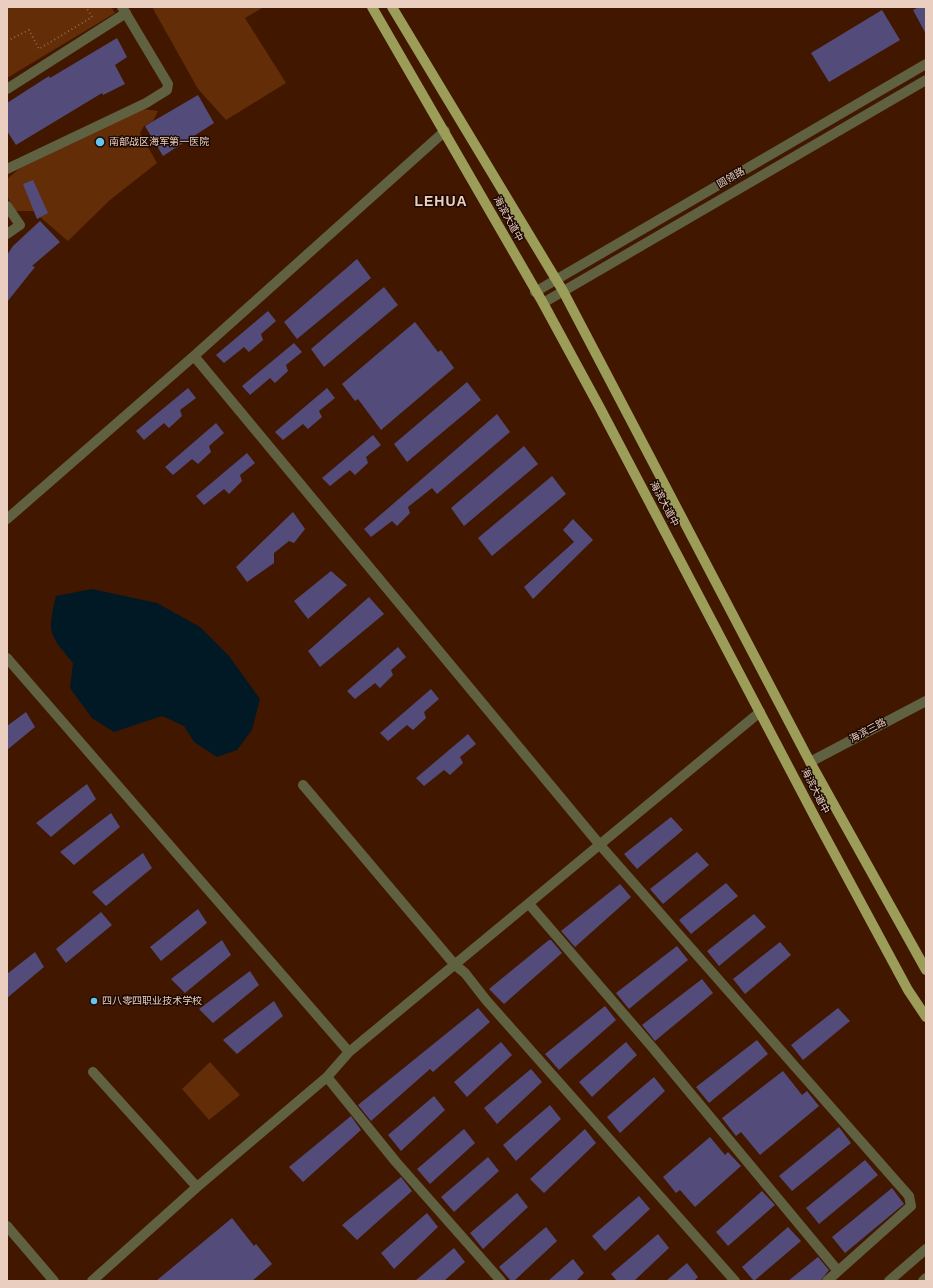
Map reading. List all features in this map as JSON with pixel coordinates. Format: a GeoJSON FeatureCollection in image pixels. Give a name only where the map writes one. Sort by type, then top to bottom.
{"type":"FeatureCollection","features":[{"type":"Feature","properties":{"kind":"main road","name":"海滨大道中"},"geometry":{"type":"LineString","coordinates":[[372,7],[445,131],[535,292],[543,303],[819,825],[908,990],[926,1017]]}},
{"type":"Feature","properties":{"kind":"main road","name":"海滨大道中"},"geometry":{"type":"LineString","coordinates":[[392,7],[563,291],[810,762],[926,970]]}},
{"type":"Feature","properties":{"kind":"street"},"geometry":{"type":"LineString","coordinates":[[7,89],[124,10],[168,84],[167,90],[146,103],[7,169]]}},
{"type":"Feature","properties":{"kind":"street","name":"圆领路"},"geometry":{"type":"LineString","coordinates":[[535,292],[926,64]]}},
{"type":"Feature","properties":{"kind":"street","name":"圆领路"},"geometry":{"type":"LineString","coordinates":[[543,303],[926,80]]}},
{"type":"Feature","properties":{"kind":"street"},"geometry":{"type":"LineString","coordinates":[[7,519],[194,356],[445,131]]}},
{"type":"Feature","properties":{"kind":"street"},"geometry":{"type":"LineString","coordinates":[[7,206],[20,225],[7,234]]}},
{"type":"Feature","properties":{"kind":"street"},"geometry":{"type":"LineString","coordinates":[[194,356],[600,845],[909,1196],[911,1206],[827,1281]]}},
{"type":"Feature","properties":{"kind":"street"},"geometry":{"type":"LineString","coordinates":[[7,658],[349,1052]]}},
{"type":"Feature","properties":{"kind":"street","name":"海滨三路"},"geometry":{"type":"LineString","coordinates":[[810,762],[926,701]]}},
{"type":"Feature","properties":{"kind":"street"},"geometry":{"type":"LineString","coordinates":[[92,1281],[197,1186],[327,1077],[349,1052],[760,712]]}},
{"type":"Feature","properties":{"kind":"street"},"geometry":{"type":"LineString","coordinates":[[303,785],[455,965],[465,973],[486,1000],[735,1281]]}},
{"type":"Feature","properties":{"kind":"street"},"geometry":{"type":"LineString","coordinates":[[529,904],[652,1047],[838,1271]]}},
{"type":"Feature","properties":{"kind":"street"},"geometry":{"type":"LineString","coordinates":[[93,1072],[197,1186]]}},
{"type":"Feature","properties":{"kind":"street"},"geometry":{"type":"LineString","coordinates":[[327,1077],[396,1162],[501,1281]]}},
{"type":"Feature","properties":{"kind":"street"},"geometry":{"type":"LineString","coordinates":[[7,1226],[54,1281]]}},
{"type":"Feature","properties":{"kind":"street"},"geometry":{"type":"LineString","coordinates":[[888,1281],[926,1249]]}},
{"type":"Feature","properties":{"kind":"street"},"geometry":{"type":"LineString","coordinates":[[923,1281],[926,1278]]}},
{"type":"Feature","properties":{"kind":"path"},"geometry":{"type":"LineString","coordinates":[[7,41],[29,30],[39,49],[92,17],[86,7]]}},
{"type":"Feature","properties":{"kind":"shaded area"},"geometry":{"type":"Polygon","coordinates":[[[7,7],[111,7],[115,13],[7,78],[7,7]]]}},
{"type":"Feature","properties":{"kind":"shaded area"},"geometry":{"type":"Polygon","coordinates":[[[152,7],[264,7],[245,18],[286,83],[226,120],[198,89],[152,7]]]}},
{"type":"Feature","properties":{"kind":"shaded area"},"geometry":{"type":"Polygon","coordinates":[[[143,109],[158,111],[153,121],[144,126],[140,133],[157,163],[110,200],[68,241],[33,211],[14,211],[7,195],[7,179],[19,169],[143,109]]]}},
{"type":"Feature","properties":{"kind":"shaded area"},"geometry":{"type":"Polygon","coordinates":[[[210,1062],[240,1095],[209,1120],[182,1089],[210,1062]]]}},
{"type":"Feature","properties":{"kind":"water"},"geometry":{"type":"Polygon","coordinates":[[[92,589],[157,603],[200,627],[229,656],[260,699],[252,730],[237,750],[217,757],[194,742],[184,726],[162,716],[114,732],[92,718],[70,688],[73,663],[59,646],[52,633],[51,618],[56,596],[92,589]]]}},
{"type":"Feature","properties":{"kind":"building"},"geometry":{"type":"Polygon","coordinates":[[[919,7],[926,7],[926,34],[913,10],[919,7]]]}},
{"type":"Feature","properties":{"kind":"building"},"geometry":{"type":"Polygon","coordinates":[[[882,10],[900,40],[829,82],[811,53],[882,10]]]}},
{"type":"Feature","properties":{"kind":"building"},"geometry":{"type":"Polygon","coordinates":[[[117,38],[127,57],[115,65],[125,84],[103,95],[102,93],[16,145],[7,131],[7,103],[49,76],[50,78],[117,38]]]}},
{"type":"Feature","properties":{"kind":"building"},"geometry":{"type":"Polygon","coordinates":[[[198,95],[214,123],[163,156],[145,126],[198,95]]]}},
{"type":"Feature","properties":{"kind":"building"},"geometry":{"type":"Polygon","coordinates":[[[33,180],[48,213],[37,219],[23,184],[33,180]]]}},
{"type":"Feature","properties":{"kind":"building"},"geometry":{"type":"Polygon","coordinates":[[[40,221],[60,242],[32,266],[35,267],[7,302],[7,255],[13,246],[40,221]]]}},
{"type":"Feature","properties":{"kind":"building"},"geometry":{"type":"Polygon","coordinates":[[[357,259],[371,278],[297,339],[284,322],[357,259]]]}},
{"type":"Feature","properties":{"kind":"building"},"geometry":{"type":"Polygon","coordinates":[[[384,287],[398,305],[324,367],[311,349],[384,287]]]}},
{"type":"Feature","properties":{"kind":"building"},"geometry":{"type":"Polygon","coordinates":[[[268,311],[276,321],[261,334],[263,340],[249,352],[244,347],[224,363],[216,355],[268,311]]]}},
{"type":"Feature","properties":{"kind":"building"},"geometry":{"type":"Polygon","coordinates":[[[415,322],[438,352],[441,350],[454,368],[381,430],[358,399],[355,401],[342,384],[415,322]]]}},
{"type":"Feature","properties":{"kind":"building"},"geometry":{"type":"Polygon","coordinates":[[[294,343],[302,352],[286,365],[288,371],[275,383],[270,378],[250,395],[242,386],[294,343]]]}},
{"type":"Feature","properties":{"kind":"building"},"geometry":{"type":"Polygon","coordinates":[[[467,382],[481,400],[407,462],[394,444],[467,382]]]}},
{"type":"Feature","properties":{"kind":"building"},"geometry":{"type":"Polygon","coordinates":[[[188,388],[196,398],[180,410],[182,416],[169,428],[164,423],[144,440],[136,431],[188,388]]]}},
{"type":"Feature","properties":{"kind":"building"},"geometry":{"type":"Polygon","coordinates":[[[327,388],[335,398],[319,411],[322,417],[308,429],[303,424],[283,440],[275,432],[327,388]]]}},
{"type":"Feature","properties":{"kind":"building"},"geometry":{"type":"Polygon","coordinates":[[[497,414],[510,432],[437,494],[432,488],[408,507],[410,513],[397,526],[392,521],[371,537],[364,529],[497,414]]]}},
{"type":"Feature","properties":{"kind":"building"},"geometry":{"type":"Polygon","coordinates":[[[216,423],[224,433],[209,446],[211,452],[198,464],[192,459],[173,475],[165,467],[216,423]]]}},
{"type":"Feature","properties":{"kind":"building"},"geometry":{"type":"Polygon","coordinates":[[[373,435],[381,445],[366,457],[368,463],[355,475],[350,470],[330,486],[322,478],[373,435]]]}},
{"type":"Feature","properties":{"kind":"building"},"geometry":{"type":"Polygon","coordinates":[[[524,446],[538,464],[464,526],[451,508],[524,446]]]}},
{"type":"Feature","properties":{"kind":"building"},"geometry":{"type":"Polygon","coordinates":[[[247,453],[255,463],[240,475],[242,481],[229,494],[224,489],[204,505],[196,496],[247,453]]]}},
{"type":"Feature","properties":{"kind":"building"},"geometry":{"type":"Polygon","coordinates":[[[552,476],[566,494],[492,556],[478,538],[552,476]]]}},
{"type":"Feature","properties":{"kind":"building"},"geometry":{"type":"Polygon","coordinates":[[[293,512],[305,529],[294,543],[289,541],[274,553],[274,563],[247,582],[236,567],[293,512]]]}},
{"type":"Feature","properties":{"kind":"building"},"geometry":{"type":"Polygon","coordinates":[[[573,519],[593,540],[533,599],[524,587],[574,542],[563,530],[573,519]]]}},
{"type":"Feature","properties":{"kind":"building"},"geometry":{"type":"Polygon","coordinates":[[[331,571],[347,585],[308,619],[294,601],[331,571]]]}},
{"type":"Feature","properties":{"kind":"building"},"geometry":{"type":"Polygon","coordinates":[[[369,597],[384,614],[320,667],[308,651],[369,597]]]}},
{"type":"Feature","properties":{"kind":"building"},"geometry":{"type":"Polygon","coordinates":[[[398,647],[406,657],[391,670],[393,675],[380,688],[375,683],[355,699],[347,691],[398,647]]]}},
{"type":"Feature","properties":{"kind":"building"},"geometry":{"type":"Polygon","coordinates":[[[431,689],[439,699],[424,712],[426,718],[413,730],[407,725],[388,741],[380,733],[431,689]]]}},
{"type":"Feature","properties":{"kind":"building"},"geometry":{"type":"Polygon","coordinates":[[[26,712],[35,727],[7,750],[7,726],[26,712]]]}},
{"type":"Feature","properties":{"kind":"building"},"geometry":{"type":"Polygon","coordinates":[[[468,734],[476,744],[460,757],[463,763],[450,775],[444,770],[424,786],[416,778],[468,734]]]}},
{"type":"Feature","properties":{"kind":"building"},"geometry":{"type":"Polygon","coordinates":[[[87,784],[96,799],[51,837],[36,823],[87,784]]]}},
{"type":"Feature","properties":{"kind":"building"},"geometry":{"type":"Polygon","coordinates":[[[111,813],[120,827],[74,865],[60,852],[111,813]]]}},
{"type":"Feature","properties":{"kind":"building"},"geometry":{"type":"Polygon","coordinates":[[[671,817],[683,830],[637,869],[624,854],[671,817]]]}},
{"type":"Feature","properties":{"kind":"building"},"geometry":{"type":"Polygon","coordinates":[[[697,852],[709,865],[663,904],[650,889],[697,852]]]}},
{"type":"Feature","properties":{"kind":"building"},"geometry":{"type":"Polygon","coordinates":[[[143,853],[152,868],[106,906],[92,892],[143,853]]]}},
{"type":"Feature","properties":{"kind":"building"},"geometry":{"type":"Polygon","coordinates":[[[726,883],[738,896],[691,934],[679,920],[726,883]]]}},
{"type":"Feature","properties":{"kind":"building"},"geometry":{"type":"Polygon","coordinates":[[[620,884],[631,897],[575,947],[561,931],[620,884]]]}},
{"type":"Feature","properties":{"kind":"building"},"geometry":{"type":"Polygon","coordinates":[[[198,909],[207,923],[161,961],[150,947],[198,909]]]}},
{"type":"Feature","properties":{"kind":"building"},"geometry":{"type":"Polygon","coordinates":[[[101,912],[112,925],[66,963],[56,949],[101,912]]]}},
{"type":"Feature","properties":{"kind":"building"},"geometry":{"type":"Polygon","coordinates":[[[754,914],[766,927],[719,966],[707,951],[754,914]]]}},
{"type":"Feature","properties":{"kind":"building"},"geometry":{"type":"Polygon","coordinates":[[[222,940],[231,955],[185,993],[171,979],[222,940]]]}},
{"type":"Feature","properties":{"kind":"building"},"geometry":{"type":"Polygon","coordinates":[[[549,940],[551,940],[562,953],[504,1004],[489,989],[549,940]]]}},
{"type":"Feature","properties":{"kind":"building"},"geometry":{"type":"Polygon","coordinates":[[[780,942],[791,955],[745,994],[733,979],[780,942]]]}},
{"type":"Feature","properties":{"kind":"building"},"geometry":{"type":"Polygon","coordinates":[[[677,946],[688,960],[629,1009],[616,993],[677,946]]]}},
{"type":"Feature","properties":{"kind":"building"},"geometry":{"type":"Polygon","coordinates":[[[35,952],[44,967],[7,998],[7,974],[35,952]]]}},
{"type":"Feature","properties":{"kind":"building"},"geometry":{"type":"Polygon","coordinates":[[[250,971],[259,985],[213,1023],[199,1009],[250,971]]]}},
{"type":"Feature","properties":{"kind":"building"},"geometry":{"type":"Polygon","coordinates":[[[702,979],[713,993],[655,1041],[642,1025],[702,979]]]}},
{"type":"Feature","properties":{"kind":"building"},"geometry":{"type":"Polygon","coordinates":[[[274,1001],[283,1016],[237,1054],[223,1040],[274,1001]]]}},
{"type":"Feature","properties":{"kind":"building"},"geometry":{"type":"Polygon","coordinates":[[[605,1006],[616,1020],[559,1070],[545,1054],[605,1006]]]}},
{"type":"Feature","properties":{"kind":"building"},"geometry":{"type":"Polygon","coordinates":[[[478,1008],[490,1022],[433,1072],[430,1069],[371,1121],[358,1105],[478,1008]]]}},
{"type":"Feature","properties":{"kind":"building"},"geometry":{"type":"Polygon","coordinates":[[[838,1008],[850,1021],[803,1060],[791,1045],[838,1008]]]}},
{"type":"Feature","properties":{"kind":"building"},"geometry":{"type":"Polygon","coordinates":[[[757,1040],[768,1054],[709,1103],[696,1087],[757,1040]]]}},
{"type":"Feature","properties":{"kind":"building"},"geometry":{"type":"Polygon","coordinates":[[[501,1042],[512,1055],[467,1097],[454,1082],[501,1042]]]}},
{"type":"Feature","properties":{"kind":"building"},"geometry":{"type":"Polygon","coordinates":[[[626,1042],[637,1055],[592,1097],[579,1082],[626,1042]]]}},
{"type":"Feature","properties":{"kind":"building"},"geometry":{"type":"Polygon","coordinates":[[[531,1069],[542,1082],[497,1124],[484,1108],[531,1069]]]}},
{"type":"Feature","properties":{"kind":"building"},"geometry":{"type":"Polygon","coordinates":[[[783,1071],[802,1095],[807,1091],[819,1106],[760,1155],[741,1132],[736,1136],[722,1118],[783,1071]]]}},
{"type":"Feature","properties":{"kind":"building"},"geometry":{"type":"Polygon","coordinates":[[[654,1077],[665,1091],[620,1133],[607,1117],[654,1077]]]}},
{"type":"Feature","properties":{"kind":"building"},"geometry":{"type":"Polygon","coordinates":[[[434,1096],[445,1110],[401,1151],[388,1135],[434,1096]]]}},
{"type":"Feature","properties":{"kind":"building"},"geometry":{"type":"Polygon","coordinates":[[[550,1105],[561,1119],[516,1161],[503,1145],[550,1105]]]}},
{"type":"Feature","properties":{"kind":"building"},"geometry":{"type":"Polygon","coordinates":[[[351,1116],[361,1130],[303,1182],[289,1167],[351,1116]]]}},
{"type":"Feature","properties":{"kind":"building"},"geometry":{"type":"Polygon","coordinates":[[[839,1127],[851,1143],[792,1191],[779,1176],[839,1127]]]}},
{"type":"Feature","properties":{"kind":"building"},"geometry":{"type":"Polygon","coordinates":[[[464,1129],[475,1143],[430,1184],[417,1169],[464,1129]]]}},
{"type":"Feature","properties":{"kind":"building"},"geometry":{"type":"Polygon","coordinates":[[[585,1129],[596,1143],[544,1193],[530,1179],[585,1129]]]}},
{"type":"Feature","properties":{"kind":"building"},"geometry":{"type":"Polygon","coordinates":[[[710,1137],[725,1155],[728,1152],[741,1166],[695,1207],[680,1190],[676,1193],[663,1177],[710,1137]]]}},
{"type":"Feature","properties":{"kind":"building"},"geometry":{"type":"Polygon","coordinates":[[[488,1157],[499,1171],[454,1212],[441,1197],[488,1157]]]}},
{"type":"Feature","properties":{"kind":"building"},"geometry":{"type":"Polygon","coordinates":[[[865,1160],[878,1175],[819,1224],[806,1208],[865,1160]]]}},
{"type":"Feature","properties":{"kind":"building"},"geometry":{"type":"Polygon","coordinates":[[[401,1177],[412,1191],[357,1240],[342,1225],[401,1177]]]}},
{"type":"Feature","properties":{"kind":"building"},"geometry":{"type":"Polygon","coordinates":[[[892,1188],[904,1204],[845,1253],[832,1237],[892,1188]]]}},
{"type":"Feature","properties":{"kind":"building"},"geometry":{"type":"Polygon","coordinates":[[[762,1191],[775,1205],[728,1246],[716,1232],[762,1191]]]}},
{"type":"Feature","properties":{"kind":"building"},"geometry":{"type":"Polygon","coordinates":[[[517,1193],[528,1207],[483,1249],[470,1233],[517,1193]]]}},
{"type":"Feature","properties":{"kind":"building"},"geometry":{"type":"Polygon","coordinates":[[[639,1196],[650,1209],[605,1251],[592,1236],[639,1196]]]}},
{"type":"Feature","properties":{"kind":"building"},"geometry":{"type":"Polygon","coordinates":[[[427,1213],[438,1227],[394,1269],[381,1253],[427,1213]]]}},
{"type":"Feature","properties":{"kind":"building"},"geometry":{"type":"Polygon","coordinates":[[[232,1218],[254,1246],[256,1244],[272,1264],[252,1281],[156,1281],[232,1218]]]}},
{"type":"Feature","properties":{"kind":"building"},"geometry":{"type":"Polygon","coordinates":[[[546,1227],[557,1241],[514,1281],[511,1281],[499,1267],[546,1227]]]}},
{"type":"Feature","properties":{"kind":"building"},"geometry":{"type":"Polygon","coordinates":[[[788,1227],[801,1241],[754,1281],[742,1267],[788,1227]]]}},
{"type":"Feature","properties":{"kind":"building"},"geometry":{"type":"Polygon","coordinates":[[[658,1234],[669,1248],[634,1281],[617,1281],[611,1274],[658,1234]]]}},
{"type":"Feature","properties":{"kind":"building"},"geometry":{"type":"Polygon","coordinates":[[[454,1248],[465,1262],[444,1281],[415,1281],[454,1248]]]}},
{"type":"Feature","properties":{"kind":"building"},"geometry":{"type":"Polygon","coordinates":[[[818,1257],[829,1270],[821,1280],[788,1281],[818,1257]]]}},
{"type":"Feature","properties":{"kind":"building"},"geometry":{"type":"Polygon","coordinates":[[[573,1259],[584,1273],[576,1281],[548,1281],[573,1259]]]}},
{"type":"Feature","properties":{"kind":"building"},"geometry":{"type":"Polygon","coordinates":[[[687,1263],[698,1277],[694,1281],[666,1281],[687,1263]]]}},
{"type":"Feature","properties":{"kind":"place","name":"南部战区海军第一医院"},"geometry":{"type":"Point","coordinates":[100,142]}},
{"type":"Feature","properties":{"kind":"place","name":"四八零四职业技术学校"},"geometry":{"type":"Point","coordinates":[94,1001]}},
{"type":"Feature","properties":{"kind":"district","name":"LEHUA"},"geometry":{"type":"Point","coordinates":[441,202]}}]}
